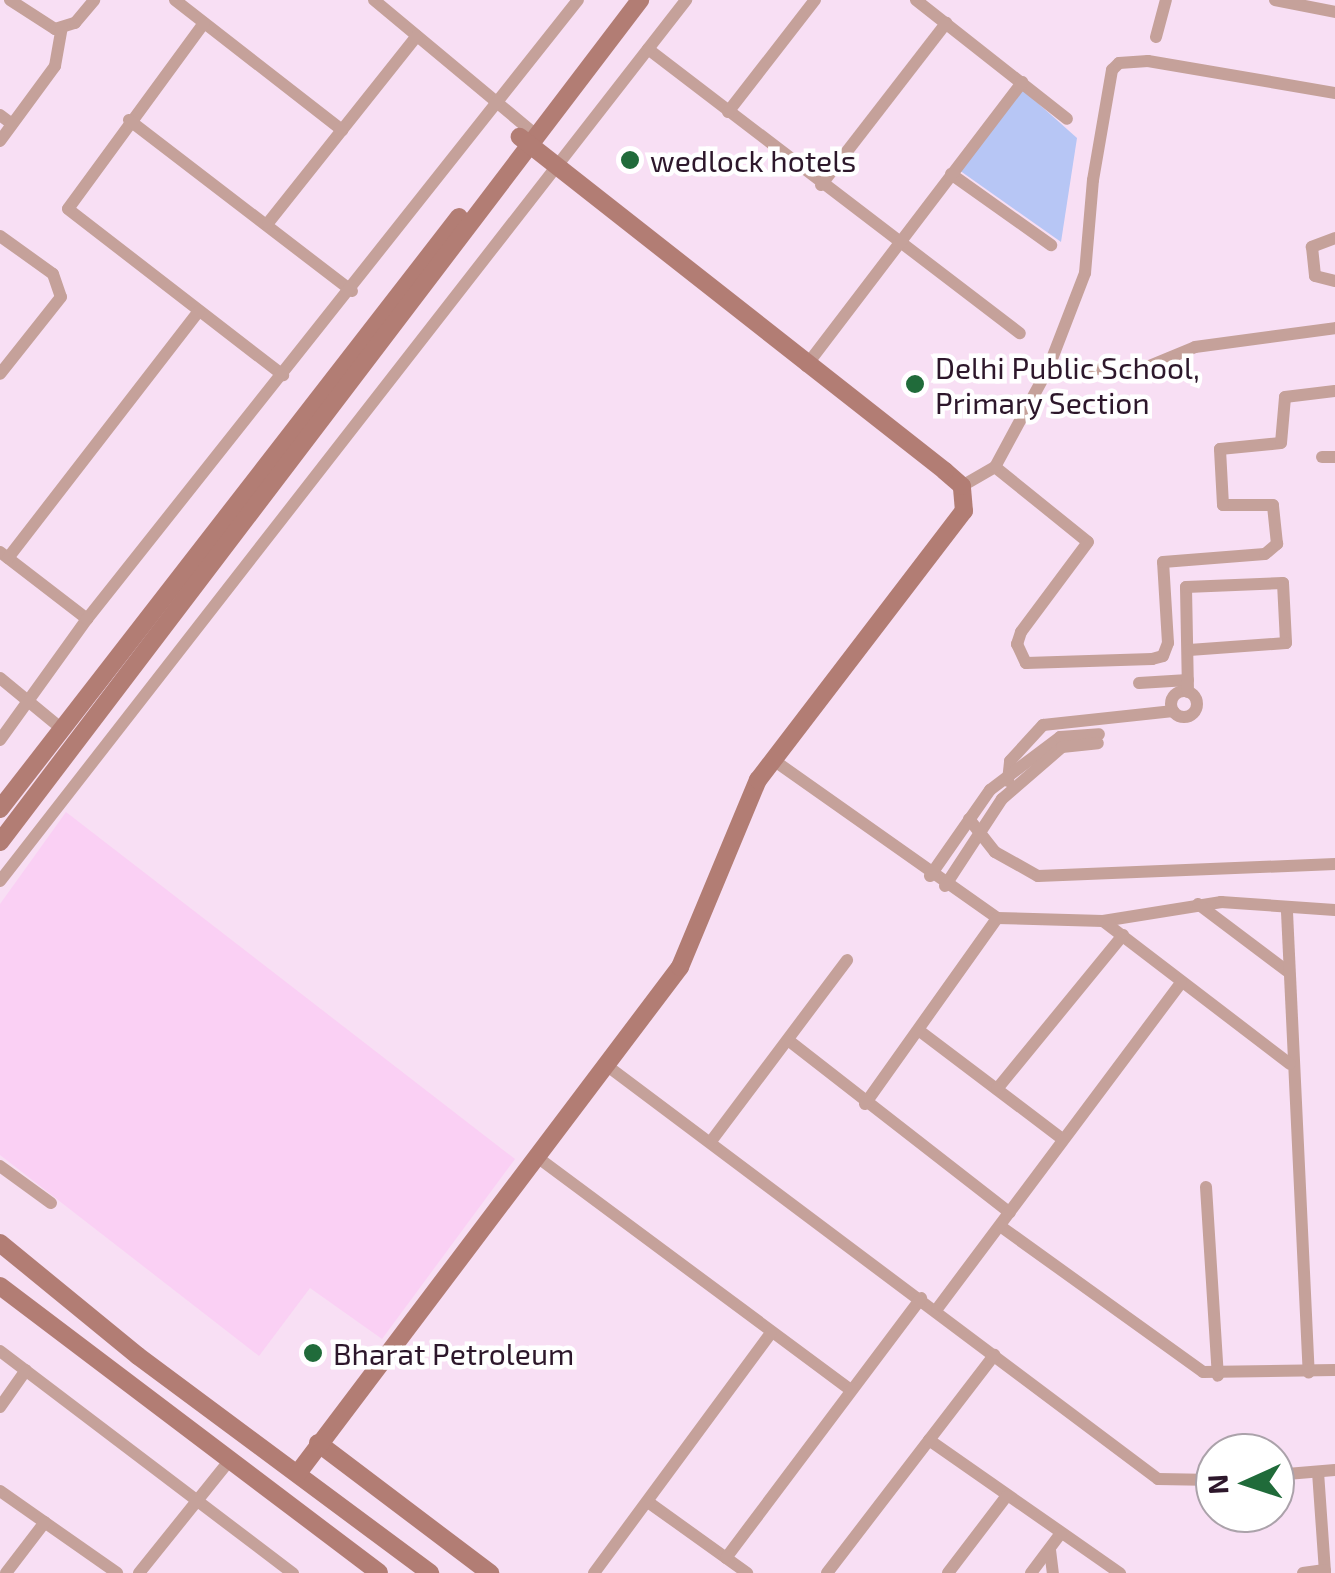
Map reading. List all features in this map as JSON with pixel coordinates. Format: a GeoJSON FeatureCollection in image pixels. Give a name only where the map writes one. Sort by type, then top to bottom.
{"type":"FeatureCollection","features":[{"type":"Feature","properties":{"kind":"main road"},"geometry":{"type":"LineString","coordinates":[[0,842],[528,136],[625,0]]}},
{"type":"Feature","properties":{"kind":"main road"},"geometry":{"type":"LineString","coordinates":[[0,809],[528,136],[640,0]]}},
{"type":"Feature","properties":{"kind":"main road"},"geometry":{"type":"LineString","coordinates":[[298,1473],[693,946],[772,758],[956,526],[966,500],[962,486],[556,165],[528,136]]}},
{"type":"Feature","properties":{"kind":"main road"},"geometry":{"type":"LineString","coordinates":[[0,1242],[138,1356],[430,1573]]}},
{"type":"Feature","properties":{"kind":"main road"},"geometry":{"type":"LineString","coordinates":[[0,1286],[379,1573]]}},
{"type":"Feature","properties":{"kind":"main road"},"geometry":{"type":"LineString","coordinates":[[122,1377],[138,1356]]}},
{"type":"Feature","properties":{"kind":"main road"},"geometry":{"type":"LineString","coordinates":[[152,1400],[169,1378]]}},
{"type":"Feature","properties":{"kind":"main road"},"geometry":{"type":"LineString","coordinates":[[318,1444],[490,1573]]}},
{"type":"Feature","properties":{"kind":"street"},"geometry":{"type":"LineString","coordinates":[[10,0],[48,26],[62,28]]}},
{"type":"Feature","properties":{"kind":"street"},"geometry":{"type":"LineString","coordinates":[[0,141],[60,57],[62,28],[94,0]]}},
{"type":"Feature","properties":{"kind":"street"},"geometry":{"type":"LineString","coordinates":[[175,0],[342,130]]}},
{"type":"Feature","properties":{"kind":"street"},"geometry":{"type":"LineString","coordinates":[[374,0],[528,136]]}},
{"type":"Feature","properties":{"kind":"street"},"geometry":{"type":"LineString","coordinates":[[0,740],[87,619],[352,291],[578,0]]}},
{"type":"Feature","properties":{"kind":"street"},"geometry":{"type":"LineString","coordinates":[[0,881],[686,0]]}},
{"type":"Feature","properties":{"kind":"street"},"geometry":{"type":"LineString","coordinates":[[728,112],[815,0]]}},
{"type":"Feature","properties":{"kind":"street"},"geometry":{"type":"LineString","coordinates":[[916,0],[1067,119]]}},
{"type":"Feature","properties":{"kind":"street"},"geometry":{"type":"LineString","coordinates":[[1156,37],[1166,0]]}},
{"type":"Feature","properties":{"kind":"street"},"geometry":{"type":"LineString","coordinates":[[1280,0],[1335,12]]}},
{"type":"Feature","properties":{"kind":"street"},"geometry":{"type":"LineString","coordinates":[[204,23],[129,120],[68,209],[283,375]]}},
{"type":"Feature","properties":{"kind":"street"},"geometry":{"type":"LineString","coordinates":[[821,185],[946,24]]}},
{"type":"Feature","properties":{"kind":"street"},"geometry":{"type":"LineString","coordinates":[[268,223],[418,36]]}},
{"type":"Feature","properties":{"kind":"street"},"geometry":{"type":"LineString","coordinates":[[648,49],[896,244],[1020,333]]}},
{"type":"Feature","properties":{"kind":"street"},"geometry":{"type":"LineString","coordinates":[[962,486],[995,467],[1048,369],[1085,272],[1092,180],[1112,70],[1119,63],[1148,61],[1335,93]]}},
{"type":"Feature","properties":{"kind":"street"},"geometry":{"type":"LineString","coordinates":[[806,366],[1022,82]]}},
{"type":"Feature","properties":{"kind":"street"},"geometry":{"type":"LineString","coordinates":[[0,114],[12,124]]}},
{"type":"Feature","properties":{"kind":"street"},"geometry":{"type":"LineString","coordinates":[[129,120],[352,291]]}},
{"type":"Feature","properties":{"kind":"street"},"geometry":{"type":"LineString","coordinates":[[951,174],[1051,245]]}},
{"type":"Feature","properties":{"kind":"street"},"geometry":{"type":"LineString","coordinates":[[0,236],[52,274],[62,297],[2,366]]}},
{"type":"Feature","properties":{"kind":"street"},"geometry":{"type":"LineString","coordinates":[[1335,238],[1312,247],[1315,276],[1335,281]]}},
{"type":"Feature","properties":{"kind":"street"},"geometry":{"type":"LineString","coordinates":[[87,619],[4,555],[199,310]]}},
{"type":"Feature","properties":{"kind":"street"},"geometry":{"type":"LineString","coordinates":[[1048,369],[1142,369],[1194,348],[1335,328]]}},
{"type":"Feature","properties":{"kind":"street"},"geometry":{"type":"LineString","coordinates":[[995,467],[1088,542],[1021,632],[1018,644],[1026,662],[1152,659],[1163,656],[1168,643],[1162,562],[1264,554],[1277,544],[1273,505],[1223,506],[1218,452],[1281,443],[1285,397],[1335,391]]}},
{"type":"Feature","properties":{"kind":"street"},"geometry":{"type":"LineString","coordinates":[[1011,793],[1007,778],[1013,756],[1042,725],[1173,710],[1183,717],[1194,712],[1197,700],[1188,686],[1187,586],[1283,583],[1286,643],[1190,650]]}},
{"type":"Feature","properties":{"kind":"street"},"geometry":{"type":"LineString","coordinates":[[0,678],[62,730]]}},
{"type":"Feature","properties":{"kind":"street"},"geometry":{"type":"LineString","coordinates":[[1139,683],[1188,686]]}},
{"type":"Feature","properties":{"kind":"street"},"geometry":{"type":"LineString","coordinates":[[1173,710],[1176,694],[1188,686]]}},
{"type":"Feature","properties":{"kind":"street"},"geometry":{"type":"LineString","coordinates":[[930,876],[969,818],[1007,778],[1060,737],[1098,738],[1060,748],[1011,793],[944,886]]}},
{"type":"Feature","properties":{"kind":"street"},"geometry":{"type":"LineString","coordinates":[[772,758],[944,886],[997,918],[1103,920],[1198,904],[1246,902],[1287,912],[1335,910]]}},
{"type":"Feature","properties":{"kind":"street"},"geometry":{"type":"LineString","coordinates":[[969,818],[995,852],[1038,876],[1335,864]]}},
{"type":"Feature","properties":{"kind":"street"},"geometry":{"type":"LineString","coordinates":[[1198,904],[1287,971]]}},
{"type":"Feature","properties":{"kind":"street"},"geometry":{"type":"LineString","coordinates":[[1287,912],[1290,1064],[1308,1372]]}},
{"type":"Feature","properties":{"kind":"street"},"geometry":{"type":"LineString","coordinates":[[866,1104],[921,1032],[997,918]]}},
{"type":"Feature","properties":{"kind":"street"},"geometry":{"type":"LineString","coordinates":[[1103,920],[1290,1064]]}},
{"type":"Feature","properties":{"kind":"street"},"geometry":{"type":"LineString","coordinates":[[997,1089],[1123,935]]}},
{"type":"Feature","properties":{"kind":"street"},"geometry":{"type":"LineString","coordinates":[[712,1140],[847,960]]}},
{"type":"Feature","properties":{"kind":"street"},"geometry":{"type":"LineString","coordinates":[[937,1310],[1061,1138],[1181,983]]}},
{"type":"Feature","properties":{"kind":"street"},"geometry":{"type":"LineString","coordinates":[[921,1032],[1061,1138]]}},
{"type":"Feature","properties":{"kind":"street"},"geometry":{"type":"LineString","coordinates":[[788,1040],[1010,1213]]}},
{"type":"Feature","properties":{"kind":"street"},"geometry":{"type":"LineString","coordinates":[[606,1065],[712,1140],[1158,1479],[1195,1480]]}},
{"type":"Feature","properties":{"kind":"street"},"geometry":{"type":"LineString","coordinates":[[537,1157],[850,1390]]}},
{"type":"Feature","properties":{"kind":"street"},"geometry":{"type":"LineString","coordinates":[[0,1166],[51,1203]]}},
{"type":"Feature","properties":{"kind":"street"},"geometry":{"type":"LineString","coordinates":[[1206,1187],[1218,1376]]}},
{"type":"Feature","properties":{"kind":"street"},"geometry":{"type":"LineString","coordinates":[[1000,1226],[1194,1367],[1218,1376],[1335,1370]]}},
{"type":"Feature","properties":{"kind":"street"},"geometry":{"type":"LineString","coordinates":[[726,1558],[921,1298]]}},
{"type":"Feature","properties":{"kind":"street"},"geometry":{"type":"LineString","coordinates":[[594,1573],[771,1333]]}},
{"type":"Feature","properties":{"kind":"street"},"geometry":{"type":"LineString","coordinates":[[0,1351],[293,1573]]}},
{"type":"Feature","properties":{"kind":"street"},"geometry":{"type":"LineString","coordinates":[[827,1573],[994,1356]]}},
{"type":"Feature","properties":{"kind":"street"},"geometry":{"type":"LineString","coordinates":[[0,1407],[26,1370]]}},
{"type":"Feature","properties":{"kind":"street"},"geometry":{"type":"LineString","coordinates":[[929,1440],[1120,1573]]}},
{"type":"Feature","properties":{"kind":"street"},"geometry":{"type":"LineString","coordinates":[[140,1573],[230,1460]]}},
{"type":"Feature","properties":{"kind":"street"},"geometry":{"type":"LineString","coordinates":[[1295,1474],[1335,1470]]}},
{"type":"Feature","properties":{"kind":"street"},"geometry":{"type":"LineString","coordinates":[[1303,1573],[1325,1572],[1318,1472]]}},
{"type":"Feature","properties":{"kind":"street"},"geometry":{"type":"LineString","coordinates":[[0,1491],[116,1573]]}},
{"type":"Feature","properties":{"kind":"street"},"geometry":{"type":"LineString","coordinates":[[948,1573],[1006,1497]]}},
{"type":"Feature","properties":{"kind":"street"},"geometry":{"type":"LineString","coordinates":[[648,1502],[747,1573]]}},
{"type":"Feature","properties":{"kind":"street"},"geometry":{"type":"LineString","coordinates":[[6,1573],[45,1522]]}},
{"type":"Feature","properties":{"kind":"street"},"geometry":{"type":"LineString","coordinates":[[1031,1573],[1061,1533]]}},
{"type":"Feature","properties":{"kind":"street"},"geometry":{"type":"LineString","coordinates":[[1050,1550],[1053,1573]]}},
{"type":"Feature","properties":{"kind":"shaded area"},"geometry":{"type":"Polygon","coordinates":[[[1022,89],[1077,138],[1061,242],[959,170],[1022,89]]]}},
{"type":"Feature","properties":{"kind":"shaded area"},"geometry":{"type":"Polygon","coordinates":[[[66,812],[515,1159],[382,1339],[310,1288],[259,1356],[0,1155],[0,904],[66,812]]]}},
{"type":"Feature","properties":{"kind":"place","name":"wedlock hotels"},"geometry":{"type":"Point","coordinates":[630,160]}},
{"type":"Feature","properties":{"kind":"place","name":"Delhi Public School, Primary Section"},"geometry":{"type":"Point","coordinates":[915,384]}},
{"type":"Feature","properties":{"kind":"place","name":"Bharat Petroleum"},"geometry":{"type":"Point","coordinates":[313,1353]}}]}
